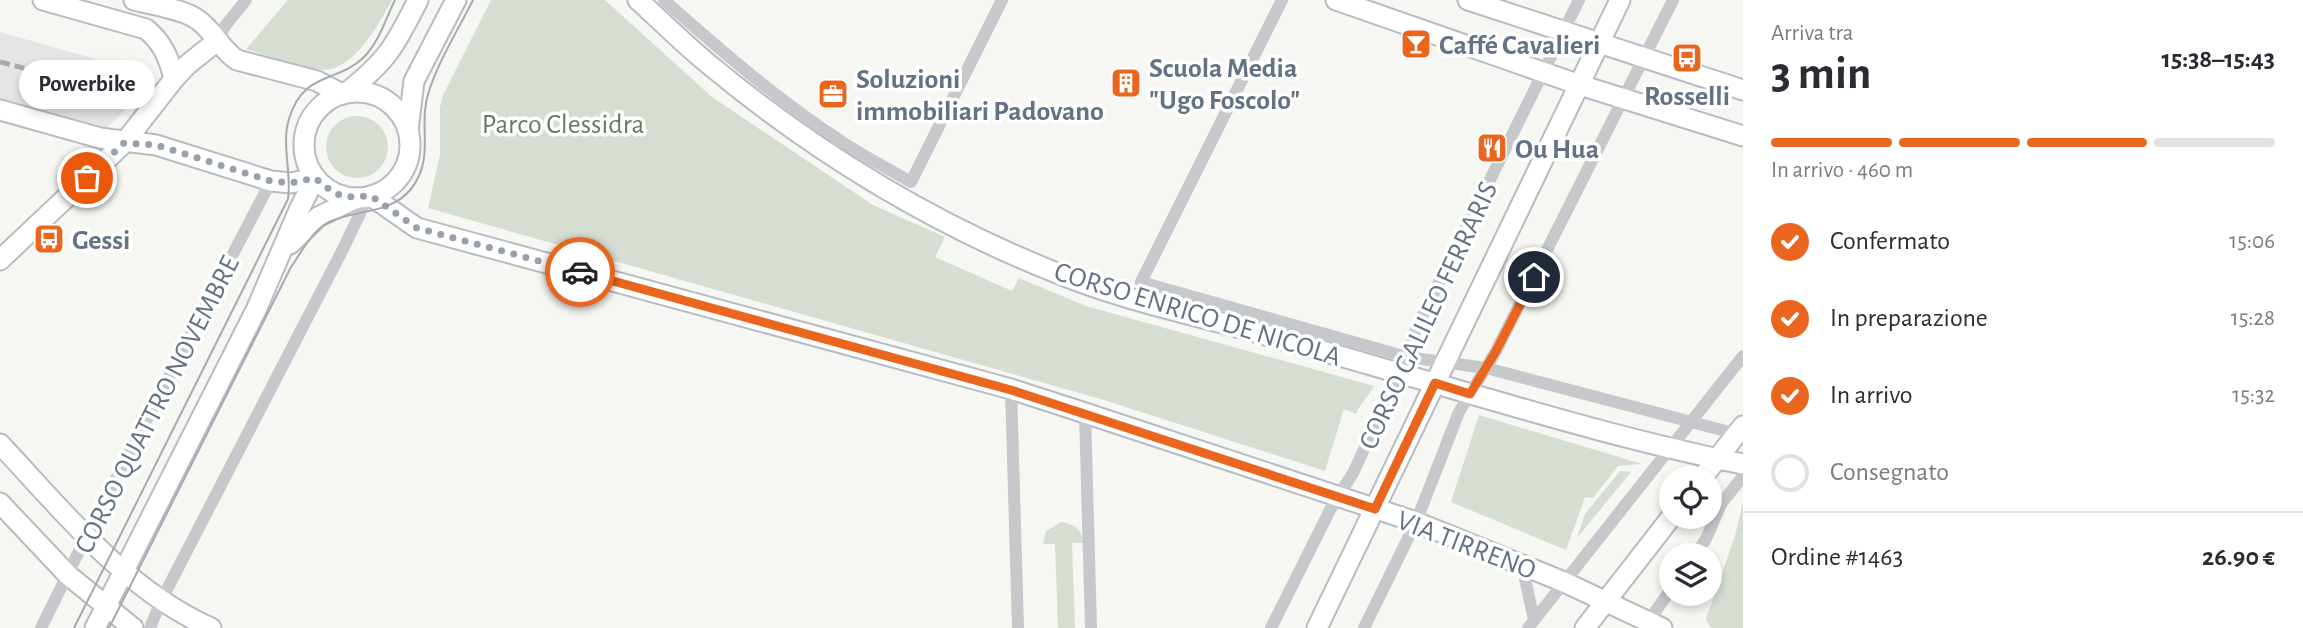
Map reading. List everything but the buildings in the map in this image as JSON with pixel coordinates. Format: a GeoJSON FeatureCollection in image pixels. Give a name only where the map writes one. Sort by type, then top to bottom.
{"type":"FeatureCollection","features":[{"type":"Feature","properties":{"kind":"street"},"geometry":{"type":"LineString","coordinates":[[43,0],[146,29],[158,38],[166,52],[174,79]]}},
{"type":"Feature","properties":{"kind":"street"},"geometry":{"type":"LineString","coordinates":[[134,0],[192,16],[237,60],[317,81],[344,94],[367,93],[387,101],[401,115],[408,131]]}},
{"type":"Feature","properties":{"kind":"street"},"geometry":{"type":"LineString","coordinates":[[222,47],[225,26],[246,0]]}},
{"type":"Feature","properties":{"kind":"street"},"geometry":{"type":"LineString","coordinates":[[370,200],[334,193],[315,178],[304,150],[307,127],[319,108],[328,100],[344,94],[374,71],[389,53],[418,0]]}},
{"type":"Feature","properties":{"kind":"street"},"geometry":{"type":"LineString","coordinates":[[150,628],[161,601],[370,200],[400,176],[409,156],[410,98],[414,80],[456,0]]}},
{"type":"Feature","properties":{"kind":"street","name":"CORSO ENRICO DE NICOLA"},"geometry":{"type":"LineString","coordinates":[[638,0],[706,62],[770,111],[881,187],[949,224],[1073,279],[1134,300],[1403,365],[1445,363],[1486,368],[1689,422],[1741,432]]}},
{"type":"Feature","properties":{"kind":"street"},"geometry":{"type":"LineString","coordinates":[[664,0],[780,97],[841,141],[911,182],[1002,0]]}},
{"type":"Feature","properties":{"kind":"street","name":"CORSO ENRICO DE NICOLA"},"geometry":{"type":"LineString","coordinates":[[1282,0],[1141,282],[1403,365],[1435,383],[1470,394],[1743,464]]}},
{"type":"Feature","properties":{"kind":"street"},"geometry":{"type":"LineString","coordinates":[[1336,0],[1580,85],[1743,136]]}},
{"type":"Feature","properties":{"kind":"street"},"geometry":{"type":"LineString","coordinates":[[1468,0],[1743,90]]}},
{"type":"Feature","properties":{"kind":"street","name":"CORSO GALILEO FERRARIS"},"geometry":{"type":"LineString","coordinates":[[1271,628],[1338,496],[1353,472],[1403,365],[1420,319],[1579,0]]}},
{"type":"Feature","properties":{"kind":"street","name":"CORSO GALILEO FERRARIS"},"geometry":{"type":"LineString","coordinates":[[1317,628],[1620,0]]}},
{"type":"Feature","properties":{"kind":"street"},"geometry":{"type":"LineString","coordinates":[[1364,628],[1416,522],[1459,412],[1486,368],[1673,0]]}},
{"type":"Feature","properties":{"kind":"street"},"geometry":{"type":"LineString","coordinates":[[0,260],[124,143],[174,79],[198,55],[222,47]]}},
{"type":"Feature","properties":{"kind":"street"},"geometry":{"type":"LineString","coordinates":[[0,110],[96,137],[124,143],[156,145],[271,181],[291,183],[315,178]]}},
{"type":"Feature","properties":{"kind":"street","name":"CORSO QUATTRO NOVEMBRE"},"geometry":{"type":"LineString","coordinates":[[95,628],[250,322],[315,178]]}},
{"type":"Feature","properties":{"kind":"street","name":"CORSO QUATTRO NOVEMBRE"},"geometry":{"type":"LineString","coordinates":[[41,628],[271,181]]}},
{"type":"Feature","properties":{"kind":"street","name":"CORSO QUATTRO NOVEMBRE"},"geometry":{"type":"LineString","coordinates":[[282,254],[300,232],[318,217],[370,200]]}},
{"type":"Feature","properties":{"kind":"street","name":"VIA TIRRENO"},"geometry":{"type":"LineString","coordinates":[[370,200],[417,228],[1011,390],[1338,496],[1416,522],[1564,582],[1607,601],[1651,626]]}},
{"type":"Feature","properties":{"kind":"street"},"geometry":{"type":"LineString","coordinates":[[1531,624],[1743,356]]}},
{"type":"Feature","properties":{"kind":"street"},"geometry":{"type":"LineString","coordinates":[[1011,390],[1018,628]]}},
{"type":"Feature","properties":{"kind":"street"},"geometry":{"type":"LineString","coordinates":[[1085,413],[1091,628]]}},
{"type":"Feature","properties":{"kind":"street"},"geometry":{"type":"LineString","coordinates":[[1710,466],[1741,432]]}},
{"type":"Feature","properties":{"kind":"street"},"geometry":{"type":"LineString","coordinates":[[0,444],[87,537],[124,571],[161,601],[211,628]]}},
{"type":"Feature","properties":{"kind":"street"},"geometry":{"type":"LineString","coordinates":[[1703,543],[1721,504],[1743,476]]}},
{"type":"Feature","properties":{"kind":"street"},"geometry":{"type":"LineString","coordinates":[[0,503],[68,575],[133,628]]}},
{"type":"Feature","properties":{"kind":"street"},"geometry":{"type":"LineString","coordinates":[[1585,628],[1662,529]]}},
{"type":"Feature","properties":{"kind":"street"},"geometry":{"type":"LineString","coordinates":[[1522,565],[1531,624]]}},
{"type":"Feature","properties":{"kind":"street"},"geometry":{"type":"LineString","coordinates":[[1651,626],[1662,606]]}},
{"type":"Feature","properties":{"kind":"shaded area"},"geometry":{"type":"Polygon","coordinates":[[[0,32],[134,70],[124,112],[105,129],[0,99],[0,32]]]}},
{"type":"Feature","properties":{"kind":"green space"},"geometry":{"type":"Polygon","coordinates":[[[288,0],[392,0],[359,50],[341,65],[324,70],[246,49],[288,0]]]}},
{"type":"Feature","properties":{"kind":"green space","name":"Parco Clessidra"},"geometry":{"type":"Polygon","coordinates":[[[491,0],[605,0],[712,97],[873,205],[945,237],[935,257],[1012,291],[1019,278],[1086,306],[1374,386],[1356,414],[1344,409],[1325,471],[1104,400],[428,208],[440,155],[440,107],[443,95],[491,0]]]}},
{"type":"Feature","properties":{"kind":"green space"},"geometry":{"type":"Polygon","coordinates":[[[351,116],[363,116],[379,125],[386,135],[386,159],[379,169],[363,178],[351,178],[340,173],[331,164],[326,153],[326,141],[331,130],[340,121],[351,116]]]}},
{"type":"Feature","properties":{"kind":"green space"},"geometry":{"type":"Polygon","coordinates":[[[1479,415],[1642,464],[1618,466],[1593,498],[1585,497],[1566,550],[1451,502],[1479,415]]]}},
{"type":"Feature","properties":{"kind":"green space"},"geometry":{"type":"Polygon","coordinates":[[[1620,471],[1631,472],[1577,538],[1585,514],[1620,471]]]}},
{"type":"Feature","properties":{"kind":"green space"},"geometry":{"type":"Polygon","coordinates":[[[1743,502],[1743,628],[1711,628],[1706,619],[1711,606],[1722,606],[1722,573],[1743,502]]]}},
{"type":"Feature","properties":{"kind":"green space"},"geometry":{"type":"Polygon","coordinates":[[[1061,522],[1077,528],[1083,538],[1083,543],[1072,543],[1075,628],[1058,628],[1055,544],[1043,544],[1046,531],[1061,522]]]}},
{"type":"Feature","properties":{"kind":"tram line"},"geometry":{"type":"LineString","coordinates":[[74,628],[288,199],[286,139],[295,103],[312,85],[343,71],[364,57],[378,37],[395,0]]}},
{"type":"Feature","properties":{"kind":"tram line"},"geometry":{"type":"LineString","coordinates":[[109,628],[303,248],[312,236],[329,222],[383,207],[403,197],[418,177],[425,153],[425,117],[429,91],[443,56],[473,0]]}},
{"type":"Feature","properties":{"kind":"railway"},"geometry":{"type":"LineString","coordinates":[[0,62],[127,94]]}},
{"type":"Feature","properties":{"kind":"way so far"},"geometry":{"type":"LineString","coordinates":[[87,178],[124,143],[156,145],[271,181],[291,183],[315,178],[334,193],[346,197],[371,196],[417,228],[580,272]]}},
{"type":"Feature","properties":{"kind":"place","name":"Caffé Cavalieri"},"geometry":{"type":"Point","coordinates":[1416,44]}},
{"type":"Feature","properties":{"kind":"place","name":"Rosselli"},"geometry":{"type":"Point","coordinates":[1687,58]}},
{"type":"Feature","properties":{"kind":"place","name":"Scuola Media \"Ugo Foscolo\""},"geometry":{"type":"Point","coordinates":[1126,83]}},
{"type":"Feature","properties":{"kind":"place","name":"Soluzioni immobiliari Padovano"},"geometry":{"type":"Point","coordinates":[833,94]}},
{"type":"Feature","properties":{"kind":"place","name":"Ou Hua"},"geometry":{"type":"Point","coordinates":[1492,148]}},
{"type":"Feature","properties":{"kind":"place","name":"Powerbike"},"geometry":{"type":"Point","coordinates":[87,178]}},
{"type":"Feature","properties":{"kind":"place","name":"Gessi"},"geometry":{"type":"Point","coordinates":[49,239]}},
{"type":"Feature","properties":{"kind":"route"},"geometry":{"type":"LineString","coordinates":[[580,272],[1011,390],[1375,509],[1435,383],[1470,394],[1496,351],[1534,277]]}}]}
